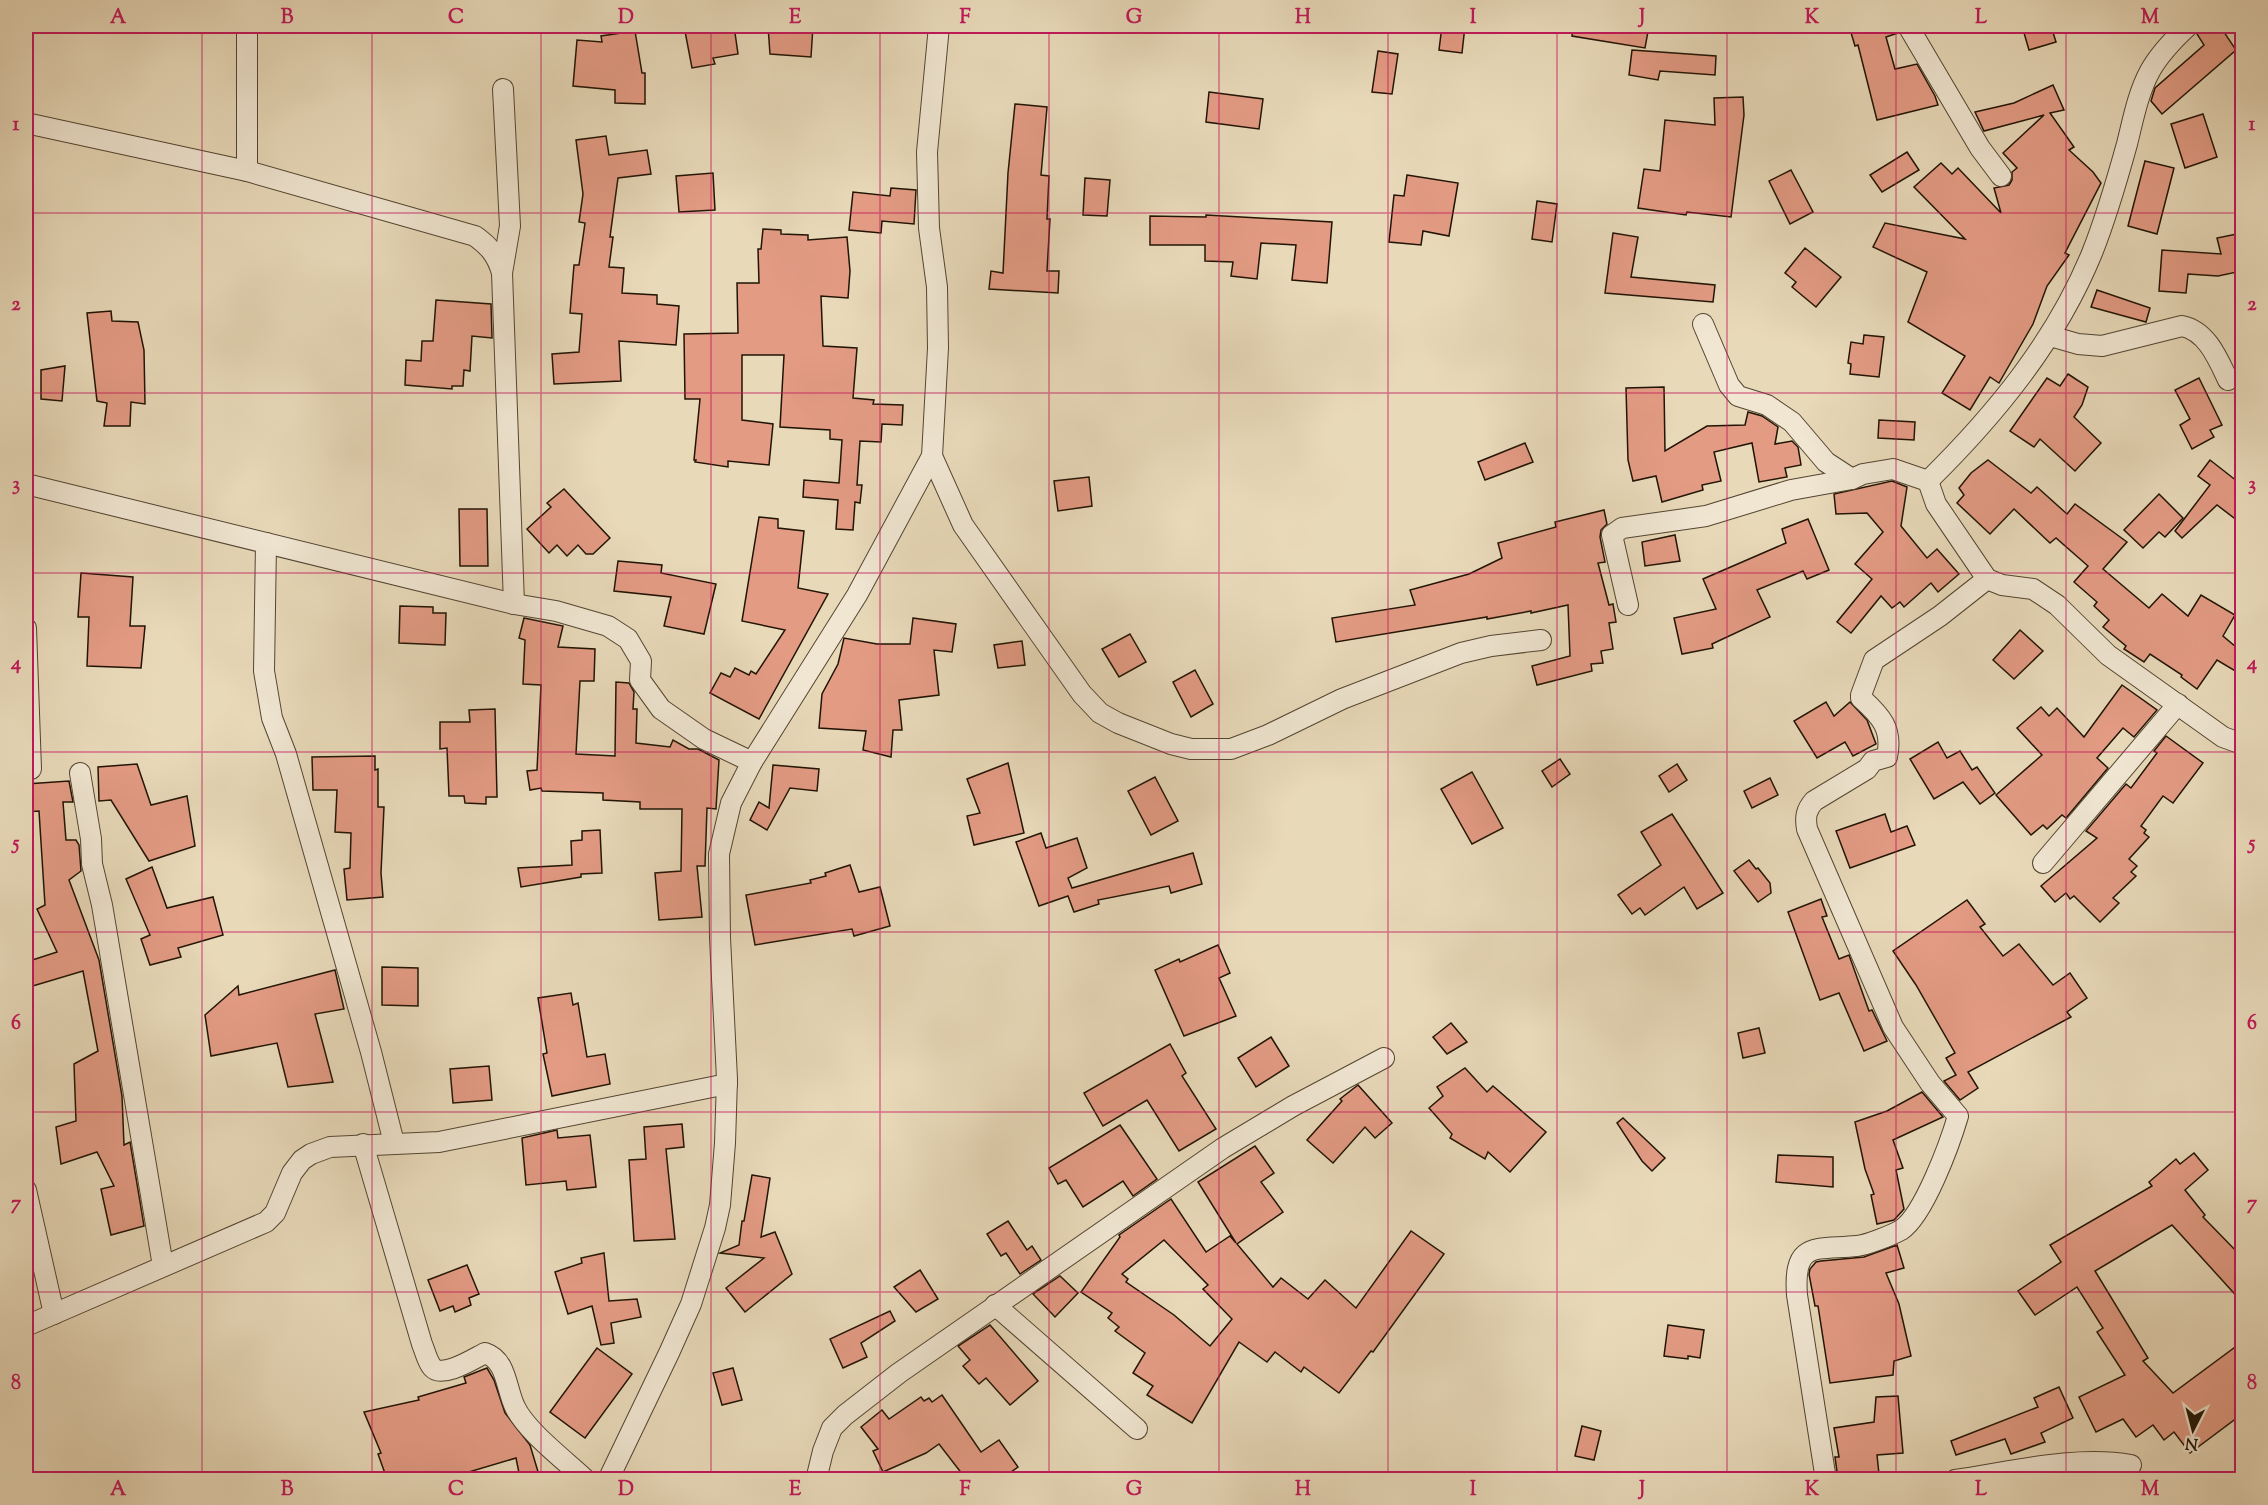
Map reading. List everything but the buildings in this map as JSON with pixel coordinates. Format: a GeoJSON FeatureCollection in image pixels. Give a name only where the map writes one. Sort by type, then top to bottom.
{"type":"FeatureCollection","features":[{"type":"Feature","properties":{"kind":"street"},"geometry":{"type":"LineString","coordinates":[[247,26],[248,171]]}},
{"type":"Feature","properties":{"kind":"street"},"geometry":{"type":"LineString","coordinates":[[608,1479],[691,1304],[720,1205],[727,1084],[720,938],[719,854],[731,803],[752,762],[858,595],[932,456],[938,327],[937,287],[929,228],[927,153],[939,26]]}},
{"type":"Feature","properties":{"kind":"street"},"geometry":{"type":"LineString","coordinates":[[1908,26],[1980,148],[2001,176]]}},
{"type":"Feature","properties":{"kind":"street"},"geometry":{"type":"LineString","coordinates":[[1928,481],[1971,438],[2050,336],[2065,310],[2092,252],[2122,163],[2141,89],[2151,69],[2167,47],[2188,26]]}},
{"type":"Feature","properties":{"kind":"street"},"geometry":{"type":"LineString","coordinates":[[503,89],[510,226],[502,273],[514,604]]}},
{"type":"Feature","properties":{"kind":"street"},"geometry":{"type":"LineString","coordinates":[[26,123],[248,171],[475,236],[494,252],[502,273]]}},
{"type":"Feature","properties":{"kind":"street"},"geometry":{"type":"LineString","coordinates":[[1703,324],[1729,385],[1738,396],[1767,405],[1792,422],[1826,462],[1852,478]]}},
{"type":"Feature","properties":{"kind":"street"},"geometry":{"type":"LineString","coordinates":[[2050,336],[2078,345],[2102,346],[2182,326],[2194,328],[2216,353],[2228,380]]}},
{"type":"Feature","properties":{"kind":"street"},"geometry":{"type":"LineString","coordinates":[[932,456],[963,525],[1082,694],[1100,713],[1118,723],[1171,744],[1191,749],[1231,749],[1268,735],[1342,699],[1461,653],[1491,646],[1541,640]]}},
{"type":"Feature","properties":{"kind":"street"},"geometry":{"type":"LineString","coordinates":[[1628,605],[1612,536],[1618,530],[1639,524],[1706,516],[1791,490],[1893,469],[1928,481]]}},
{"type":"Feature","properties":{"kind":"street"},"geometry":{"type":"LineString","coordinates":[[1928,481],[1935,504],[1987,579],[2002,585],[2033,590],[2057,605],[2108,655],[2223,737],[2242,744]]}},
{"type":"Feature","properties":{"kind":"street"},"geometry":{"type":"LineString","coordinates":[[26,484],[514,604],[556,611],[608,626],[628,639],[641,661],[640,680],[661,709],[696,734],[752,762]]}},
{"type":"Feature","properties":{"kind":"street"},"geometry":{"type":"LineString","coordinates":[[266,543],[264,671],[272,718],[289,765],[394,1143]]}},
{"type":"Feature","properties":{"kind":"street"},"geometry":{"type":"LineString","coordinates":[[1826,1479],[1797,1295],[1796,1272],[1802,1257],[1814,1249],[1859,1246],[1902,1229],[1928,1195],[1950,1144],[1958,1116],[1930,1083],[1893,1027],[1806,829],[1805,818],[1807,808],[1814,801],[1867,769],[1873,762],[1887,758],[1890,743],[1882,717],[1861,698],[1874,660],[1940,616],[1987,579]]}},
{"type":"Feature","properties":{"kind":"street"},"geometry":{"type":"LineString","coordinates":[[26,628],[31,769]]}},
{"type":"Feature","properties":{"kind":"street"},"geometry":{"type":"LineString","coordinates":[[2043,863],[2178,704]]}},
{"type":"Feature","properties":{"kind":"street"},"geometry":{"type":"LineString","coordinates":[[80,774],[91,839],[92,864],[102,905],[163,1266]]}},
{"type":"Feature","properties":{"kind":"street"},"geometry":{"type":"LineString","coordinates":[[816,1479],[832,1428],[899,1373],[1223,1148],[1293,1106],[1384,1058]]}},
{"type":"Feature","properties":{"kind":"street"},"geometry":{"type":"LineString","coordinates":[[26,1326],[266,1222],[275,1213],[292,1173],[302,1160],[330,1147],[439,1142],[727,1084]]}},
{"type":"Feature","properties":{"kind":"street"},"geometry":{"type":"LineString","coordinates":[[363,1144],[422,1344],[432,1367],[437,1371],[446,1372],[485,1353],[492,1355],[498,1361],[515,1408],[525,1423],[586,1479]]}},
{"type":"Feature","properties":{"kind":"street"},"geometry":{"type":"LineString","coordinates":[[26,1190],[54,1314]]}},
{"type":"Feature","properties":{"kind":"street"},"geometry":{"type":"LineString","coordinates":[[995,1305],[1137,1429]]}},
{"type":"Feature","properties":{"kind":"street"},"geometry":{"type":"LineString","coordinates":[[1955,1479],[2071,1463],[2110,1461],[2131,1465]]}}]}
